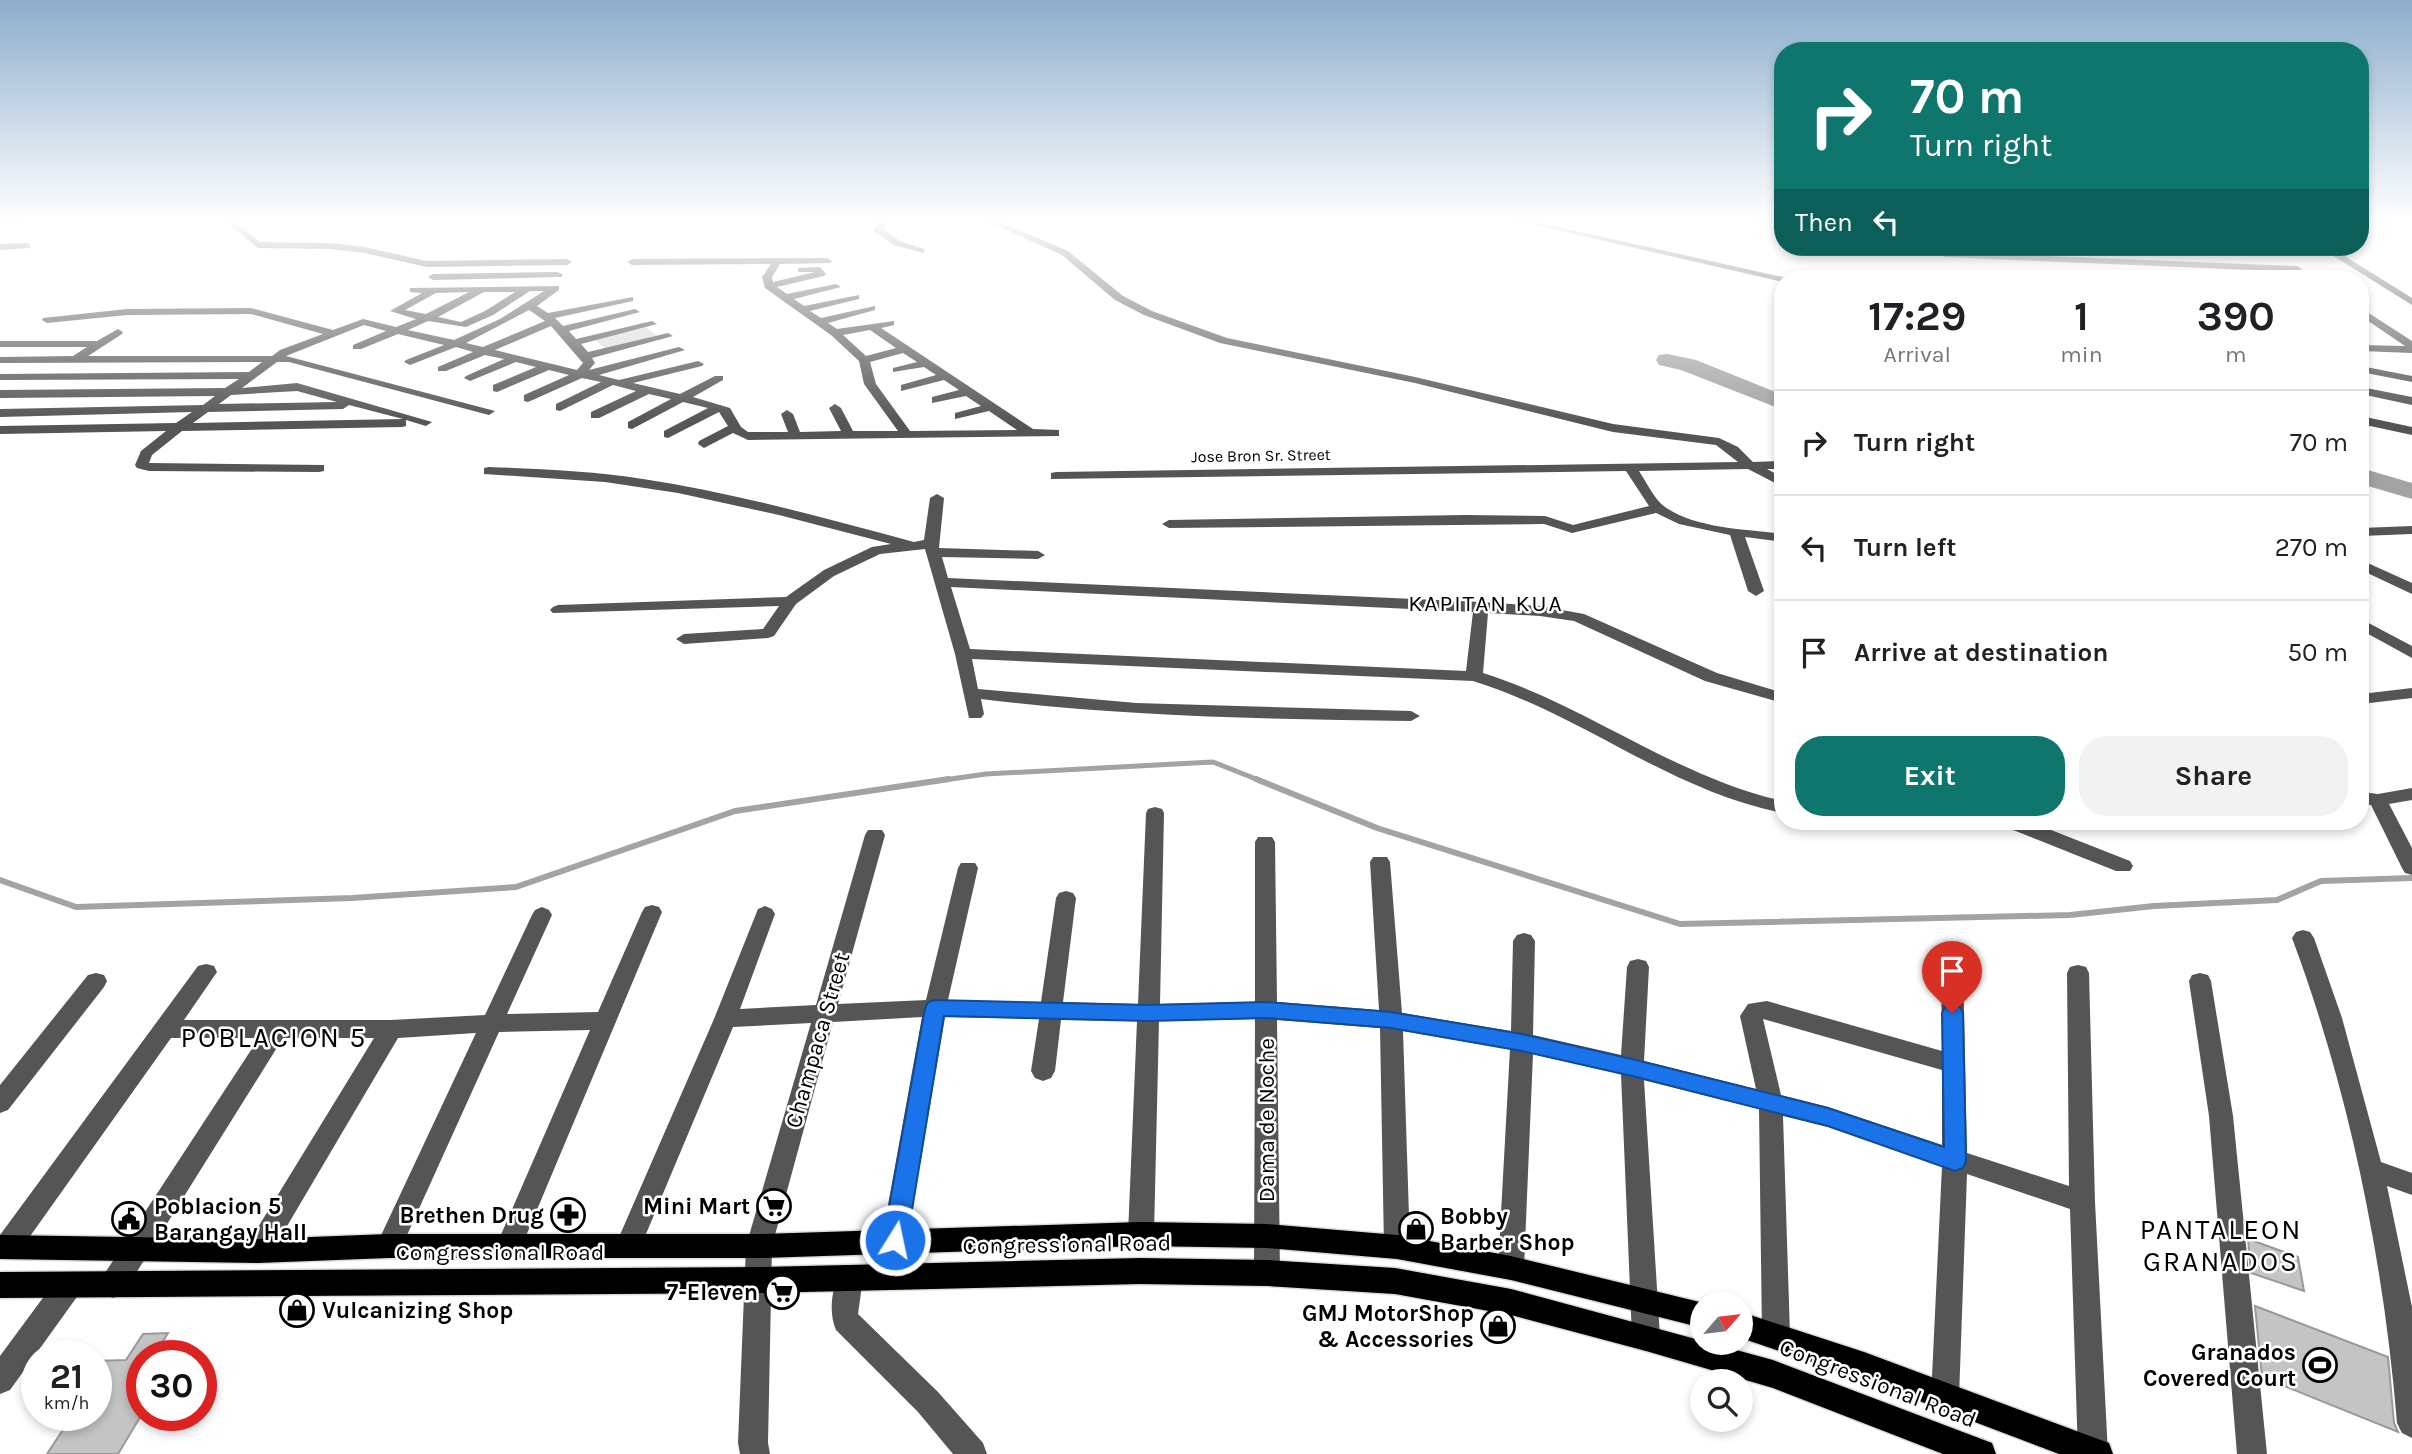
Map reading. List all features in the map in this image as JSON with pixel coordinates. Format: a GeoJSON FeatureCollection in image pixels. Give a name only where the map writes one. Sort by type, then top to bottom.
{"type":"FeatureCollection","features":[{"type":"Feature","properties":{"kind":"main road","name":"Congressional Road"},"geometry":{"type":"LineString","coordinates":[[3,1247],[258,1251],[389,1246],[759,1246],[1141,1234],[1267,1236],[1397,1247],[1511,1268],[1690,1311]]}},
{"type":"Feature","properties":{"kind":"main road","name":"Congressional Road"},"geometry":{"type":"LineString","coordinates":[[0,1285],[759,1280],[1140,1271],[1267,1273],[1395,1281],[1511,1302],[1773,1374],[1982,1454]]}},
{"type":"Feature","properties":{"kind":"main road","name":"Congressional Road"},"geometry":{"type":"LineString","coordinates":[[1754,1329],[2095,1453]]}},
{"type":"Feature","properties":{"kind":"street"},"geometry":{"type":"LineString","coordinates":[[434,290],[395,311],[457,326],[467,324],[528,288]]}},
{"type":"Feature","properties":{"kind":"street"},"geometry":{"type":"LineString","coordinates":[[410,362],[457,343],[531,307],[555,288],[414,290]]}},
{"type":"Feature","properties":{"kind":"street"},"geometry":{"type":"LineString","coordinates":[[771,288],[835,333],[864,360],[864,369],[870,384],[903,427],[905,434]]}},
{"type":"Feature","properties":{"kind":"street"},"geometry":{"type":"LineString","coordinates":[[784,298],[828,288]]}},
{"type":"Feature","properties":{"kind":"street"},"geometry":{"type":"LineString","coordinates":[[1107,288],[1119,298],[1148,313],[1224,341],[1415,380],[1613,428],[1719,442],[1733,450],[1749,465],[1774,478]]}},
{"type":"Feature","properties":{"kind":"street"},"geometry":{"type":"LineString","coordinates":[[2389,288],[2412,302]]}},
{"type":"Feature","properties":{"kind":"street"},"geometry":{"type":"LineString","coordinates":[[357,347],[401,331],[448,309],[481,289]]}},
{"type":"Feature","properties":{"kind":"street"},"geometry":{"type":"LineString","coordinates":[[800,310],[855,297]]}},
{"type":"Feature","properties":{"kind":"street"},"geometry":{"type":"LineString","coordinates":[[215,310],[233,299]]}},
{"type":"Feature","properties":{"kind":"street"},"geometry":{"type":"LineString","coordinates":[[442,369],[553,323],[629,299]]}},
{"type":"Feature","properties":{"kind":"street"},"geometry":{"type":"LineString","coordinates":[[531,307],[553,323],[585,356],[589,363],[583,374]]}},
{"type":"Feature","properties":{"kind":"street"},"geometry":{"type":"LineString","coordinates":[[818,322],[871,309]]}},
{"type":"Feature","properties":{"kind":"street"},"geometry":{"type":"LineString","coordinates":[[47,320],[127,312],[215,310],[251,312],[333,333]]}},
{"type":"Feature","properties":{"kind":"street"},"geometry":{"type":"LineString","coordinates":[[553,323],[635,312]]}},
{"type":"Feature","properties":{"kind":"street"},"geometry":{"type":"LineString","coordinates":[[2369,317],[2412,348]]}},
{"type":"Feature","properties":{"kind":"street"},"geometry":{"type":"LineString","coordinates":[[318,468],[142,465],[147,452],[275,358],[363,322],[719,407],[726,411],[733,428],[748,436],[1055,433]]}},
{"type":"Feature","properties":{"kind":"street"},"geometry":{"type":"LineString","coordinates":[[835,333],[890,323]]}},
{"type":"Feature","properties":{"kind":"street"},"geometry":{"type":"LineString","coordinates":[[572,343],[652,324]]}},
{"type":"Feature","properties":{"kind":"street"},"geometry":{"type":"LineString","coordinates":[[871,326],[1030,433]]}},
{"type":"Feature","properties":{"kind":"street"},"geometry":{"type":"LineString","coordinates":[[2369,327],[2386,328]]}},
{"type":"Feature","properties":{"kind":"street"},"geometry":{"type":"LineString","coordinates":[[0,405],[118,332]]}},
{"type":"Feature","properties":{"kind":"street"},"geometry":{"type":"LineString","coordinates":[[585,356],[668,336]]}},
{"type":"Feature","properties":{"kind":"street"},"geometry":{"type":"LineString","coordinates":[[0,344],[99,344]]}},
{"type":"Feature","properties":{"kind":"street"},"geometry":{"type":"LineString","coordinates":[[2369,348],[2412,348]]}},
{"type":"Feature","properties":{"kind":"street"},"geometry":{"type":"LineString","coordinates":[[864,360],[904,349]]}},
{"type":"Feature","properties":{"kind":"street"},"geometry":{"type":"LineString","coordinates":[[528,398],[583,374],[679,350]]}},
{"type":"Feature","properties":{"kind":"street"},"geometry":{"type":"LineString","coordinates":[[0,360],[275,358],[302,362],[489,411]]}},
{"type":"Feature","properties":{"kind":"street"},"geometry":{"type":"LineString","coordinates":[[470,378],[516,358]]}},
{"type":"Feature","properties":{"kind":"street"},"geometry":{"type":"LineString","coordinates":[[898,370],[926,363]]}},
{"type":"Feature","properties":{"kind":"street"},"geometry":{"type":"LineString","coordinates":[[560,407],[616,382],[698,364]]}},
{"type":"Feature","properties":{"kind":"street"},"geometry":{"type":"LineString","coordinates":[[497,388],[548,366]]}},
{"type":"Feature","properties":{"kind":"street"},"geometry":{"type":"LineString","coordinates":[[2369,371],[2412,379]]}},
{"type":"Feature","properties":{"kind":"street"},"geometry":{"type":"LineString","coordinates":[[0,377],[252,375]]}},
{"type":"Feature","properties":{"kind":"street"},"geometry":{"type":"LineString","coordinates":[[905,388],[946,376]]}},
{"type":"Feature","properties":{"kind":"street"},"geometry":{"type":"LineString","coordinates":[[632,425],[719,379]]}},
{"type":"Feature","properties":{"kind":"street"},"geometry":{"type":"LineString","coordinates":[[0,394],[230,392],[297,387],[426,422],[0,430]]}},
{"type":"Feature","properties":{"kind":"street"},"geometry":{"type":"LineString","coordinates":[[595,415],[647,390]]}},
{"type":"Feature","properties":{"kind":"street"},"geometry":{"type":"LineString","coordinates":[[936,400],[970,391]]}},
{"type":"Feature","properties":{"kind":"street"},"geometry":{"type":"LineString","coordinates":[[2369,393],[2412,401]]}},
{"type":"Feature","properties":{"kind":"street"},"geometry":{"type":"LineString","coordinates":[[0,412],[356,405]]}},
{"type":"Feature","properties":{"kind":"street"},"geometry":{"type":"LineString","coordinates":[[959,416],[993,406]]}},
{"type":"Feature","properties":{"kind":"street"},"geometry":{"type":"LineString","coordinates":[[668,434],[719,407]]}},
{"type":"Feature","properties":{"kind":"street"},"geometry":{"type":"LineString","coordinates":[[835,408],[849,435]]}},
{"type":"Feature","properties":{"kind":"street"},"geometry":{"type":"LineString","coordinates":[[787,414],[795,435]]}},
{"type":"Feature","properties":{"kind":"street"},"geometry":{"type":"LineString","coordinates":[[2369,422],[2412,430]]}},
{"type":"Feature","properties":{"kind":"street"},"geometry":{"type":"LineString","coordinates":[[705,444],[733,428]]}},
{"type":"Feature","properties":{"kind":"street","name":"Jose Bron Sr. Street"},"geometry":{"type":"LineString","coordinates":[[1056,476],[1774,465]]}},
{"type":"Feature","properties":{"kind":"street"},"geometry":{"type":"LineString","coordinates":[[1631,468],[1658,508],[1680,518],[1736,532],[1774,537]]}},
{"type":"Feature","properties":{"kind":"street"},"geometry":{"type":"LineString","coordinates":[[489,471],[592,476],[645,483],[768,507],[914,546],[1038,555]]}},
{"type":"Feature","properties":{"kind":"street"},"geometry":{"type":"LineString","coordinates":[[937,498],[933,548],[963,654],[975,714]]}},
{"type":"Feature","properties":{"kind":"street"},"geometry":{"type":"LineString","coordinates":[[1169,524],[1505,519],[1545,520],[1572,529],[1658,508]]}},
{"type":"Feature","properties":{"kind":"street"},"geometry":{"type":"LineString","coordinates":[[2369,532],[2412,530]]}},
{"type":"Feature","properties":{"kind":"street"},"geometry":{"type":"LineString","coordinates":[[1736,532],[1756,591]]}},
{"type":"Feature","properties":{"kind":"street"},"geometry":{"type":"LineString","coordinates":[[684,639],[768,634],[790,601],[829,573],[872,552],[914,546]]}},
{"type":"Feature","properties":{"kind":"street"},"geometry":{"type":"LineString","coordinates":[[2369,568],[2412,589]]}},
{"type":"Feature","properties":{"kind":"street"},"geometry":{"type":"LineString","coordinates":[[2395,581],[2412,577]]}},
{"type":"Feature","properties":{"kind":"street"},"geometry":{"type":"LineString","coordinates":[[941,582],[1481,607],[1578,617],[1711,677],[1774,695]]}},
{"type":"Feature","properties":{"kind":"street"},"geometry":{"type":"LineString","coordinates":[[558,610],[790,601]]}},
{"type":"Feature","properties":{"kind":"street"},"geometry":{"type":"LineString","coordinates":[[1475,676],[1481,607]]}},
{"type":"Feature","properties":{"kind":"street"},"geometry":{"type":"LineString","coordinates":[[2369,629],[2412,653]]}},
{"type":"Feature","properties":{"kind":"street"},"geometry":{"type":"LineString","coordinates":[[963,654],[1475,676],[1524,693],[1708,786],[1755,803],[1774,806]]}},
{"type":"Feature","properties":{"kind":"street"},"geometry":{"type":"LineString","coordinates":[[972,693],[1041,703],[1194,712],[1411,716]]}},
{"type":"Feature","properties":{"kind":"street"},"geometry":{"type":"LineString","coordinates":[[2369,698],[2412,693]]}},
{"type":"Feature","properties":{"kind":"street"},"geometry":{"type":"LineString","coordinates":[[2412,794],[2369,799],[2412,868]]}},
{"type":"Feature","properties":{"kind":"street"},"geometry":{"type":"LineString","coordinates":[[1141,1234],[1155,813]]}},
{"type":"Feature","properties":{"kind":"street"},"geometry":{"type":"LineString","coordinates":[[2033,830],[2123,866]]}},
{"type":"Feature","properties":{"kind":"street","name":"Champaca Street"},"geometry":{"type":"LineString","coordinates":[[755,1454],[753,1443],[759,1246],[875,835]]}},
{"type":"Feature","properties":{"kind":"street","name":"Dama de Noche"},"geometry":{"type":"LineString","coordinates":[[1265,842],[1267,1273]]}},
{"type":"Feature","properties":{"kind":"street"},"geometry":{"type":"LineString","coordinates":[[1380,862],[1391,1020],[1397,1247]]}},
{"type":"Feature","properties":{"kind":"street"},"geometry":{"type":"LineString","coordinates":[[888,1277],[935,1008],[968,868]]}},
{"type":"Feature","properties":{"kind":"street"},"geometry":{"type":"LineString","coordinates":[[1044,1071],[1066,898]]}},
{"type":"Feature","properties":{"kind":"street"},"geometry":{"type":"LineString","coordinates":[[509,1246],[652,912]]}},
{"type":"Feature","properties":{"kind":"street"},"geometry":{"type":"LineString","coordinates":[[629,1244],[725,1019],[765,914]]}},
{"type":"Feature","properties":{"kind":"street"},"geometry":{"type":"LineString","coordinates":[[389,1246],[542,915]]}},
{"type":"Feature","properties":{"kind":"street"},"geometry":{"type":"LineString","coordinates":[[2303,938],[2324,991],[2372,1170],[2407,1354],[2412,1423]]}},
{"type":"Feature","properties":{"kind":"street"},"geometry":{"type":"LineString","coordinates":[[1511,1268],[1524,940]]}},
{"type":"Feature","properties":{"kind":"street"},"geometry":{"type":"LineString","coordinates":[[1945,1398],[1955,1161],[1952,963]]}},
{"type":"Feature","properties":{"kind":"street"},"geometry":{"type":"LineString","coordinates":[[1638,967],[1632,1067],[1646,1337]]}},
{"type":"Feature","properties":{"kind":"street"},"geometry":{"type":"LineString","coordinates":[[3,1247],[206,972]]}},
{"type":"Feature","properties":{"kind":"street"},"geometry":{"type":"LineString","coordinates":[[2078,973],[2082,1202],[2095,1453]]}},
{"type":"Feature","properties":{"kind":"street"},"geometry":{"type":"LineString","coordinates":[[0,1103],[96,981]]}},
{"type":"Feature","properties":{"kind":"street"},"geometry":{"type":"LineString","coordinates":[[2200,981],[2221,1116],[2252,1454]]}},
{"type":"Feature","properties":{"kind":"street"},"geometry":{"type":"LineString","coordinates":[[725,1019],[935,1008],[1148,1013],[1266,1010],[1391,1020],[1522,1042],[1828,1117],[2082,1202]]}},
{"type":"Feature","properties":{"kind":"street"},"geometry":{"type":"LineString","coordinates":[[1776,1335],[1771,1104],[1751,1016],[1756,1010],[1767,1010],[1953,1064]]}},
{"type":"Feature","properties":{"kind":"street"},"geometry":{"type":"LineString","coordinates":[[166,1029],[391,1029],[493,1023],[605,1021]]}},
{"type":"Feature","properties":{"kind":"street"},"geometry":{"type":"LineString","coordinates":[[113,1285],[277,1029]]}},
{"type":"Feature","properties":{"kind":"street"},"geometry":{"type":"LineString","coordinates":[[258,1251],[391,1029]]}},
{"type":"Feature","properties":{"kind":"street"},"geometry":{"type":"LineString","coordinates":[[2372,1170],[2412,1184]]}},
{"type":"Feature","properties":{"kind":"street"},"geometry":{"type":"LineString","coordinates":[[850,1278],[844,1314],[846,1321],[928,1402],[972,1454]]}},
{"type":"Feature","properties":{"kind":"street"},"geometry":{"type":"LineString","coordinates":[[0,1380],[69,1285]]}},
{"type":"Feature","properties":{"kind":"shaded area"},"geometry":{"type":"Polygon","coordinates":[[[646,327],[657,336],[606,349],[595,340],[646,327]]]}},
{"type":"Feature","properties":{"kind":"building"},"geometry":{"type":"Polygon","coordinates":[[[2248,1239],[2298,1257],[2304,1291],[2251,1273],[2248,1239]]]}},
{"type":"Feature","properties":{"kind":"building","name":"Granados Covered Court"},"geometry":{"type":"Polygon","coordinates":[[[2255,1306],[2388,1357],[2394,1423],[2398,1432],[2262,1377],[2255,1306]]]}},
{"type":"Feature","properties":{"kind":"building"},"geometry":{"type":"Polygon","coordinates":[[[168,1333],[164,1340],[139,1340],[143,1334],[168,1333]]]}},
{"type":"Feature","properties":{"kind":"building"},"geometry":{"type":"Polygon","coordinates":[[[112,1360],[126,1360],[126,1431],[132,1431],[118,1454],[47,1454],[62,1431],[112,1431],[112,1360]]]}},
{"type":"Feature","properties":{"kind":"waterway"},"geometry":{"type":"LineString","coordinates":[[1667,360],[1688,365],[1774,399]]}},
{"type":"Feature","properties":{"kind":"waterway"},"geometry":{"type":"LineString","coordinates":[[2369,478],[2412,491]]}},
{"type":"Feature","properties":{"kind":"waterway"},"geometry":{"type":"LineString","coordinates":[[937,781],[986,774],[1213,762],[1258,780]]}},
{"type":"Feature","properties":{"kind":"waterway"},"geometry":{"type":"LineString","coordinates":[[0,880],[76,907],[352,898],[516,887],[735,811],[949,779]]}},
{"type":"Feature","properties":{"kind":"waterway"},"geometry":{"type":"LineString","coordinates":[[1258,780],[1377,828],[1680,924],[2070,915],[2154,906],[2277,900],[2321,881],[2412,878]]}},
{"type":"Feature","properties":{"kind":"place","name":"Mini Mart"},"geometry":{"type":"Point","coordinates":[774,1206]}},
{"type":"Feature","properties":{"kind":"place","name":"Brethen Drug"},"geometry":{"type":"Point","coordinates":[568,1215]}},
{"type":"Feature","properties":{"kind":"place","name":"Poblacion 5 Barangay Hall"},"geometry":{"type":"Point","coordinates":[129,1219]}},
{"type":"Feature","properties":{"kind":"place","name":"Bobby Barber Shop"},"geometry":{"type":"Point","coordinates":[1416,1229]}},
{"type":"Feature","properties":{"kind":"place","name":"7-Eleven"},"geometry":{"type":"Point","coordinates":[782,1292]}},
{"type":"Feature","properties":{"kind":"place","name":"Vulcanizing Shop"},"geometry":{"type":"Point","coordinates":[297,1310]}},
{"type":"Feature","properties":{"kind":"place","name":"GMJ MotorShop & Accessories"},"geometry":{"type":"Point","coordinates":[1498,1326]}},
{"type":"Feature","properties":{"kind":"place","name":"Granados Covered Court"},"geometry":{"type":"Point","coordinates":[2320,1365]}},
{"type":"Feature","properties":{"kind":"district","name":"KAPITAN KUA"},"geometry":{"type":"Point","coordinates":[1486,603]}},
{"type":"Feature","properties":{"kind":"district","name":"POBLACION 5"},"geometry":{"type":"Point","coordinates":[274,1037]}},
{"type":"Feature","properties":{"kind":"district","name":"PANTALEON GRANADOS"},"geometry":{"type":"Point","coordinates":[2221,1245]}},
{"type":"Feature","properties":{"kind":"route"},"geometry":{"type":"LineString","coordinates":[[895,1240],[935,1008],[1148,1013],[1266,1010],[1391,1020],[1522,1042],[1632,1067],[1828,1117],[1955,1161],[1952,1013]]}}]}
